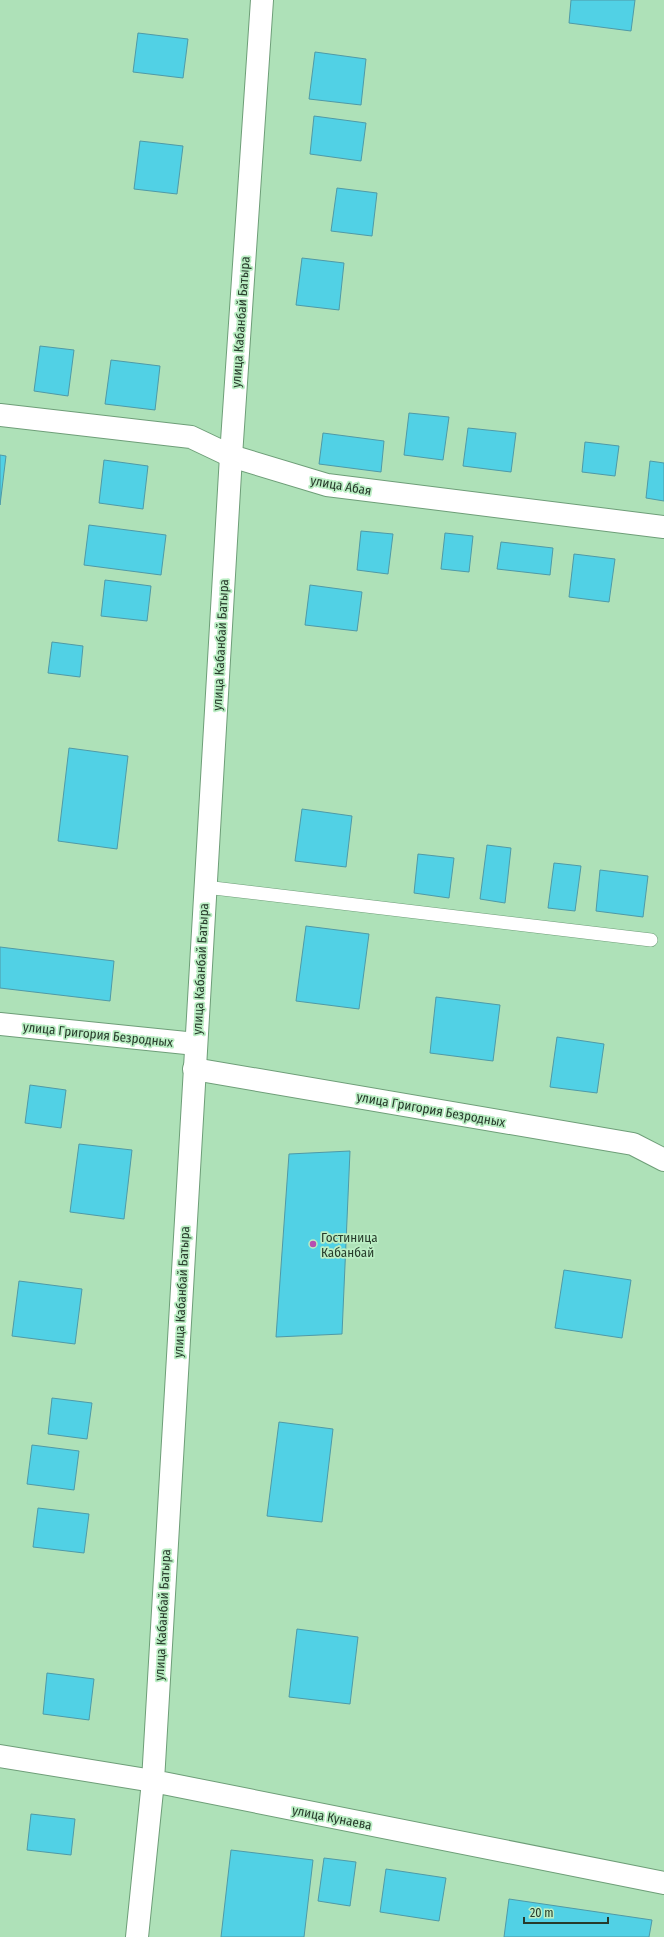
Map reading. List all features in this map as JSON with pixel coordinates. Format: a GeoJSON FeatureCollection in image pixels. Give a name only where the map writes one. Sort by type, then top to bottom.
{"type":"FeatureCollection","features":[{"type":"Feature","properties":{"kind":"street","name":"улица Кабанбай Батыра"},"geometry":{"type":"LineString","coordinates":[[137,1937],[152,1781],[231,456],[262,0]]}},
{"type":"Feature","properties":{"kind":"street","name":"улица Абая"},"geometry":{"type":"LineString","coordinates":[[0,414],[191,437],[231,456],[327,486],[664,527]]}},
{"type":"Feature","properties":{"kind":"street","name":"улица Григория Безродных"},"geometry":{"type":"LineString","coordinates":[[0,1024],[196,1044]]}},
{"type":"Feature","properties":{"kind":"street","name":"улица Григория Безродных"},"geometry":{"type":"LineString","coordinates":[[194,1069],[633,1144],[664,1160]]}},
{"type":"Feature","properties":{"kind":"street","name":"улица Кунаева"},"geometry":{"type":"LineString","coordinates":[[0,1756],[152,1781],[664,1883]]}},
{"type":"Feature","properties":{"kind":"lane"},"geometry":{"type":"LineString","coordinates":[[205,887],[651,940]]}},
{"type":"Feature","properties":{"kind":"building"},"geometry":{"type":"Polygon","coordinates":[[[571,0],[635,0],[631,31],[569,23],[571,0]]]}},
{"type":"Feature","properties":{"kind":"building"},"geometry":{"type":"Polygon","coordinates":[[[138,33],[188,39],[183,78],[133,72],[138,33]]]}},
{"type":"Feature","properties":{"kind":"building"},"geometry":{"type":"Polygon","coordinates":[[[315,52],[366,59],[361,105],[309,99],[315,52]]]}},
{"type":"Feature","properties":{"kind":"building"},"geometry":{"type":"Polygon","coordinates":[[[314,116],[366,123],[361,161],[310,154],[314,116]]]}},
{"type":"Feature","properties":{"kind":"building"},"geometry":{"type":"Polygon","coordinates":[[[140,141],[183,146],[177,194],[134,189],[140,141]]]}},
{"type":"Feature","properties":{"kind":"building"},"geometry":{"type":"Polygon","coordinates":[[[337,188],[377,193],[372,236],[331,231],[337,188]]]}},
{"type":"Feature","properties":{"kind":"building"},"geometry":{"type":"Polygon","coordinates":[[[302,258],[344,263],[339,310],[296,305],[302,258]]]}},
{"type":"Feature","properties":{"kind":"building"},"geometry":{"type":"Polygon","coordinates":[[[40,346],[74,350],[68,396],[34,391],[40,346]]]}},
{"type":"Feature","properties":{"kind":"building"},"geometry":{"type":"Polygon","coordinates":[[[111,360],[160,366],[155,410],[105,404],[111,360]]]}},
{"type":"Feature","properties":{"kind":"building"},"geometry":{"type":"Polygon","coordinates":[[[409,413],[449,417],[443,460],[404,455],[409,413]]]}},
{"type":"Feature","properties":{"kind":"building"},"geometry":{"type":"Polygon","coordinates":[[[468,428],[516,433],[511,472],[463,466],[468,428]]]}},
{"type":"Feature","properties":{"kind":"building"},"geometry":{"type":"Polygon","coordinates":[[[323,433],[384,441],[381,472],[319,464],[323,433]]]}},
{"type":"Feature","properties":{"kind":"building"},"geometry":{"type":"Polygon","coordinates":[[[585,442],[619,446],[615,476],[582,472],[585,442]]]}},
{"type":"Feature","properties":{"kind":"building"},"geometry":{"type":"Polygon","coordinates":[[[0,455],[6,456],[0,505],[0,455]]]}},
{"type":"Feature","properties":{"kind":"building"},"geometry":{"type":"Polygon","coordinates":[[[104,460],[148,466],[143,509],[99,503],[104,460]]]}},
{"type":"Feature","properties":{"kind":"building"},"geometry":{"type":"Polygon","coordinates":[[[650,461],[664,463],[664,501],[646,498],[650,461]]]}},
{"type":"Feature","properties":{"kind":"building"},"geometry":{"type":"Polygon","coordinates":[[[89,525],[166,535],[161,575],[84,565],[89,525]]]}},
{"type":"Feature","properties":{"kind":"building"},"geometry":{"type":"Polygon","coordinates":[[[361,531],[393,534],[388,574],[357,570],[361,531]]]}},
{"type":"Feature","properties":{"kind":"building"},"geometry":{"type":"Polygon","coordinates":[[[445,533],[473,536],[469,572],[441,569],[445,533]]]}},
{"type":"Feature","properties":{"kind":"building"},"geometry":{"type":"Polygon","coordinates":[[[501,542],[553,548],[550,575],[497,569],[501,542]]]}},
{"type":"Feature","properties":{"kind":"building"},"geometry":{"type":"Polygon","coordinates":[[[574,554],[615,559],[609,602],[569,597],[574,554]]]}},
{"type":"Feature","properties":{"kind":"building"},"geometry":{"type":"Polygon","coordinates":[[[105,580],[151,586],[147,621],[101,616],[105,580]]]}},
{"type":"Feature","properties":{"kind":"building"},"geometry":{"type":"Polygon","coordinates":[[[310,585],[362,592],[357,631],[305,625],[310,585]]]}},
{"type":"Feature","properties":{"kind":"building"},"geometry":{"type":"Polygon","coordinates":[[[52,642],[83,646],[80,677],[48,673],[52,642]]]}},
{"type":"Feature","properties":{"kind":"building"},"geometry":{"type":"Polygon","coordinates":[[[69,748],[128,756],[117,849],[58,841],[69,748]]]}},
{"type":"Feature","properties":{"kind":"building"},"geometry":{"type":"Polygon","coordinates":[[[302,809],[352,816],[346,867],[295,861],[302,809]]]}},
{"type":"Feature","properties":{"kind":"building"},"geometry":{"type":"Polygon","coordinates":[[[487,845],[511,848],[505,903],[480,899],[487,845]]]}},
{"type":"Feature","properties":{"kind":"building"},"geometry":{"type":"Polygon","coordinates":[[[418,854],[454,858],[449,898],[414,893],[418,854]]]}},
{"type":"Feature","properties":{"kind":"building"},"geometry":{"type":"Polygon","coordinates":[[[554,863],[581,866],[575,911],[548,908],[554,863]]]}},
{"type":"Feature","properties":{"kind":"building"},"geometry":{"type":"Polygon","coordinates":[[[600,870],[648,876],[643,917],[596,911],[600,870]]]}},
{"type":"Feature","properties":{"kind":"building"},"geometry":{"type":"Polygon","coordinates":[[[306,926],[369,934],[359,1009],[296,1001],[306,926]]]}},
{"type":"Feature","properties":{"kind":"building"},"geometry":{"type":"Polygon","coordinates":[[[0,947],[114,961],[110,1001],[0,988],[0,947]]]}},
{"type":"Feature","properties":{"kind":"building"},"geometry":{"type":"Polygon","coordinates":[[[436,997],[500,1005],[493,1061],[430,1053],[436,997]]]}},
{"type":"Feature","properties":{"kind":"building"},"geometry":{"type":"Polygon","coordinates":[[[557,1037],[604,1044],[597,1093],[550,1087],[557,1037]]]}},
{"type":"Feature","properties":{"kind":"building"},"geometry":{"type":"Polygon","coordinates":[[[30,1085],[66,1090],[61,1128],[25,1123],[30,1085]]]}},
{"type":"Feature","properties":{"kind":"building"},"geometry":{"type":"Polygon","coordinates":[[[79,1144],[132,1150],[124,1219],[70,1212],[79,1144]]]}},
{"type":"Feature","properties":{"kind":"building"},"geometry":{"type":"Polygon","coordinates":[[[350,1151],[342,1334],[276,1337],[289,1154],[350,1151]]]}},
{"type":"Feature","properties":{"kind":"building"},"geometry":{"type":"Polygon","coordinates":[[[564,1270],[631,1280],[622,1338],[555,1328],[564,1270]]]}},
{"type":"Feature","properties":{"kind":"building"},"geometry":{"type":"Polygon","coordinates":[[[19,1281],[82,1289],[75,1344],[12,1336],[19,1281]]]}},
{"type":"Feature","properties":{"kind":"building"},"geometry":{"type":"Polygon","coordinates":[[[52,1398],[92,1403],[87,1439],[48,1434],[52,1398]]]}},
{"type":"Feature","properties":{"kind":"building"},"geometry":{"type":"Polygon","coordinates":[[[279,1422],[333,1429],[322,1522],[267,1516],[279,1422]]]}},
{"type":"Feature","properties":{"kind":"building"},"geometry":{"type":"Polygon","coordinates":[[[32,1445],[79,1451],[74,1490],[27,1484],[32,1445]]]}},
{"type":"Feature","properties":{"kind":"building"},"geometry":{"type":"Polygon","coordinates":[[[38,1508],[89,1514],[84,1553],[33,1547],[38,1508]]]}},
{"type":"Feature","properties":{"kind":"building"},"geometry":{"type":"Polygon","coordinates":[[[297,1629],[358,1637],[350,1704],[289,1697],[297,1629]]]}},
{"type":"Feature","properties":{"kind":"building"},"geometry":{"type":"Polygon","coordinates":[[[47,1673],[94,1679],[89,1720],[43,1714],[47,1673]]]}},
{"type":"Feature","properties":{"kind":"building"},"geometry":{"type":"Polygon","coordinates":[[[31,1814],[75,1819],[71,1855],[27,1850],[31,1814]]]}},
{"type":"Feature","properties":{"kind":"building"},"geometry":{"type":"Polygon","coordinates":[[[231,1850],[313,1860],[304,1937],[221,1937],[231,1850]]]}},
{"type":"Feature","properties":{"kind":"building"},"geometry":{"type":"Polygon","coordinates":[[[324,1858],[356,1862],[350,1906],[318,1901],[324,1858]]]}},
{"type":"Feature","properties":{"kind":"building"},"geometry":{"type":"Polygon","coordinates":[[[386,1869],[446,1878],[439,1921],[380,1912],[386,1869]]]}},
{"type":"Feature","properties":{"kind":"building"},"geometry":{"type":"Polygon","coordinates":[[[509,1899],[652,1920],[649,1937],[504,1937],[509,1899]]]}},
{"type":"Feature","properties":{"kind":"place","name":"Гостиница Кабанбай"},"geometry":{"type":"Point","coordinates":[313,1244]}}]}
